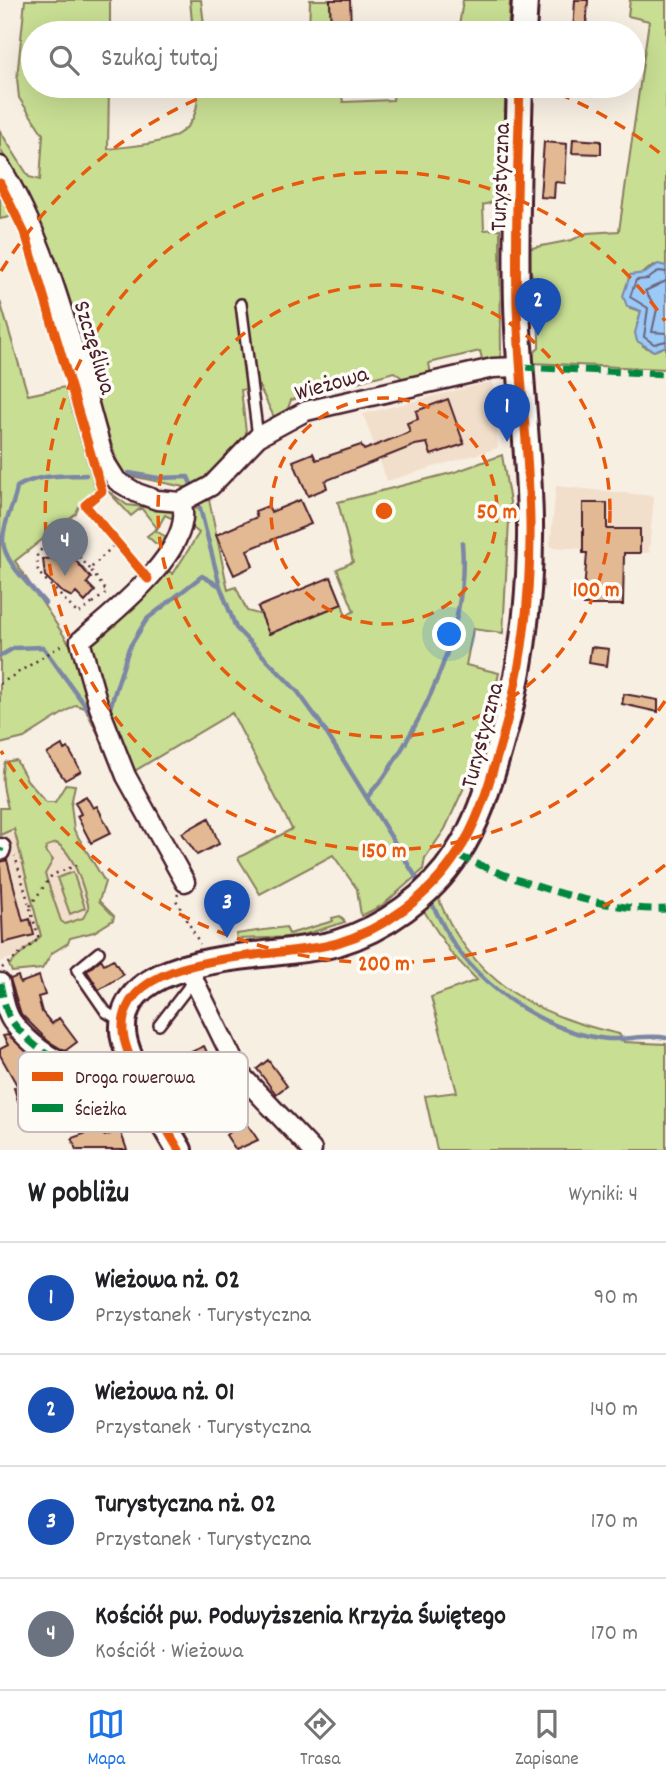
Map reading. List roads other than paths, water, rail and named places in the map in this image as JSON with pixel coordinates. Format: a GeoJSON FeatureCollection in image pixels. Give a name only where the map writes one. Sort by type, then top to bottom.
{"type":"FeatureCollection","features":[{"type":"Feature","properties":{"kind":"street"},"geometry":{"type":"LineString","coordinates":[[524,21],[525,0]]}},
{"type":"Feature","properties":{"kind":"street","name":"Turystyczna"},"geometry":{"type":"LineString","coordinates":[[124,1022],[129,1005],[153,977],[340,943],[398,914],[424,891],[457,855],[481,807],[515,686],[530,553],[516,243],[520,98]]}},
{"type":"Feature","properties":{"kind":"street","name":"Szczęśliwa"},"geometry":{"type":"LineString","coordinates":[[0,166],[19,196],[45,266],[110,472],[137,493],[158,500],[181,502]]}},
{"type":"Feature","properties":{"kind":"street","name":"Wieżowa"},"geometry":{"type":"LineString","coordinates":[[181,502],[211,486],[258,437],[306,411],[493,368],[521,367]]}},
{"type":"Feature","properties":{"kind":"street"},"geometry":{"type":"LineString","coordinates":[[181,502],[184,524],[160,563],[140,587],[74,641],[126,776],[185,882]]}},
{"type":"Feature","properties":{"kind":"street"},"geometry":{"type":"LineString","coordinates":[[196,970],[231,1052]]}},
{"type":"Feature","properties":{"kind":"street"},"geometry":{"type":"LineString","coordinates":[[0,983],[14,1024],[47,1052]]}},
{"type":"Feature","properties":{"kind":"street"},"geometry":{"type":"LineString","coordinates":[[124,1022],[129,1052]]}},
{"type":"Feature","properties":{"kind":"street"},"geometry":{"type":"LineString","coordinates":[[248,1082],[312,1150]]}},
{"type":"Feature","properties":{"kind":"street"},"geometry":{"type":"LineString","coordinates":[[169,1132],[179,1150]]}},
{"type":"Feature","properties":{"kind":"lane"},"geometry":{"type":"LineString","coordinates":[[241,304],[258,437]]}},
{"type":"Feature","properties":{"kind":"lane"},"geometry":{"type":"LineString","coordinates":[[99,952],[76,970],[106,1012],[124,1022]]}},
{"type":"Feature","properties":{"kind":"lane"},"geometry":{"type":"LineString","coordinates":[[159,1025],[196,970]]}},
{"type":"Feature","properties":{"kind":"water"},"geometry":{"type":"Polygon","coordinates":[[[658,264],[666,266],[666,346],[654,351],[637,341],[635,333],[641,311],[627,306],[623,296],[630,275],[645,273],[658,264]]]}},
{"type":"Feature","properties":{"kind":"waterway"},"geometry":{"type":"LineString","coordinates":[[129,473],[158,478],[188,477],[191,484]]}},
{"type":"Feature","properties":{"kind":"waterway"},"geometry":{"type":"LineString","coordinates":[[45,603],[13,565],[4,548],[5,526],[17,487],[42,478],[86,475]]}},
{"type":"Feature","properties":{"kind":"waterway"},"geometry":{"type":"LineString","coordinates":[[200,508],[220,586]]}},
{"type":"Feature","properties":{"kind":"waterway"},"geometry":{"type":"LineString","coordinates":[[367,798],[401,751],[442,665],[459,604],[463,574],[462,543]]}},
{"type":"Feature","properties":{"kind":"waterway"},"geometry":{"type":"LineString","coordinates":[[108,714],[129,648],[147,619],[202,576],[220,586],[236,628]]}},
{"type":"Feature","properties":{"kind":"waterway"},"geometry":{"type":"LineString","coordinates":[[236,628],[298,692],[319,721],[421,885]]}},
{"type":"Feature","properties":{"kind":"waterway"},"geometry":{"type":"LineString","coordinates":[[0,656],[14,648],[43,647],[97,722]]}},
{"type":"Feature","properties":{"kind":"waterway"},"geometry":{"type":"LineString","coordinates":[[429,899],[454,944],[472,966],[487,982],[524,1009],[587,1036],[608,1039],[666,1038]]}},
{"type":"Feature","properties":{"kind":"place","name":"Wieżowa nż. 01"},"geometry":{"type":"Point","coordinates":[538,336]}},
{"type":"Feature","properties":{"kind":"place","name":"Wieżowa nż. 02"},"geometry":{"type":"Point","coordinates":[507,442]}},
{"type":"Feature","properties":{"kind":"place","name":"Kościół pw. Podwyższenia Krzyża Świętego"},"geometry":{"type":"Point","coordinates":[65,576]}},
{"type":"Feature","properties":{"kind":"place","name":"Turystyczna nż. 02"},"geometry":{"type":"Point","coordinates":[227,938]}}]}
